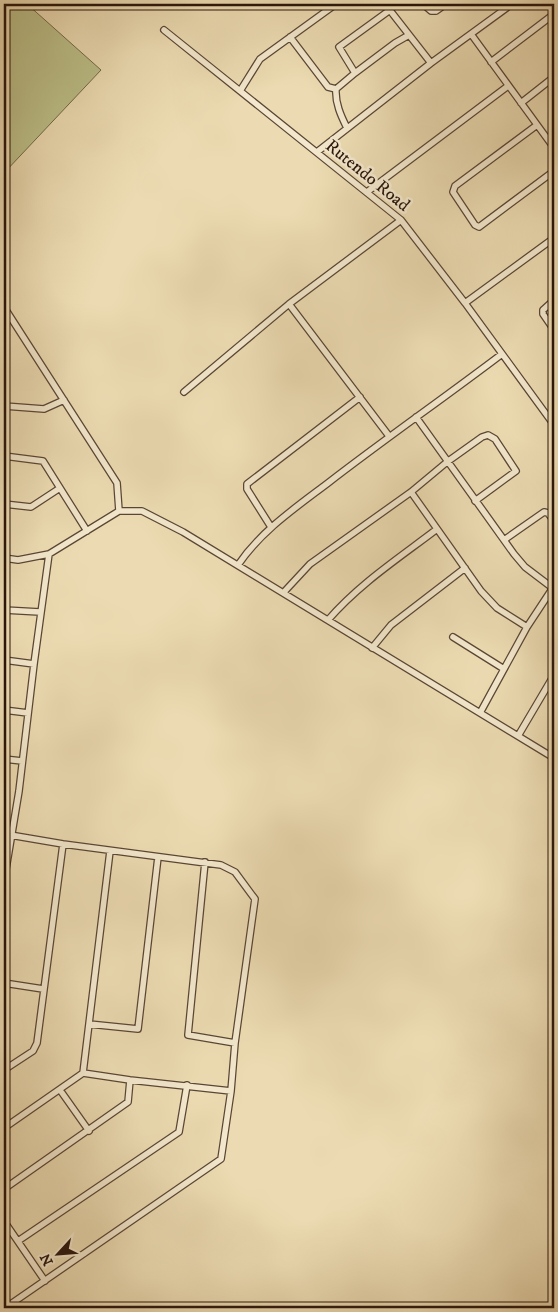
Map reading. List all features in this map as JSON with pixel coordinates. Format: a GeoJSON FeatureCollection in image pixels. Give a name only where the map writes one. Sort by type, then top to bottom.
{"type":"FeatureCollection","features":[{"type":"Feature","properties":{"kind":"street"},"geometry":{"type":"LineString","coordinates":[[240,91],[260,59],[336,4]]}},
{"type":"Feature","properties":{"kind":"street"},"geometry":{"type":"LineString","coordinates":[[385,4],[431,63]]}},
{"type":"Feature","properties":{"kind":"street"},"geometry":{"type":"LineString","coordinates":[[423,4],[431,11],[436,11],[446,4]]}},
{"type":"Feature","properties":{"kind":"street"},"geometry":{"type":"LineString","coordinates":[[317,152],[431,63],[512,4]]}},
{"type":"Feature","properties":{"kind":"street"},"geometry":{"type":"LineString","coordinates":[[355,73],[340,47],[390,10]]}},
{"type":"Feature","properties":{"kind":"street"},"geometry":{"type":"LineString","coordinates":[[491,62],[554,14]]}},
{"type":"Feature","properties":{"kind":"street","name":"Rutendo Road"},"geometry":{"type":"LineString","coordinates":[[164,30],[401,220],[465,303],[554,425]]}},
{"type":"Feature","properties":{"kind":"street"},"geometry":{"type":"LineString","coordinates":[[470,34],[554,148]]}},
{"type":"Feature","properties":{"kind":"street"},"geometry":{"type":"LineString","coordinates":[[347,128],[342,119],[336,97],[336,89],[355,73],[409,36]]}},
{"type":"Feature","properties":{"kind":"street"},"geometry":{"type":"LineString","coordinates":[[290,37],[328,86],[336,89]]}},
{"type":"Feature","properties":{"kind":"street"},"geometry":{"type":"LineString","coordinates":[[521,103],[554,78]]}},
{"type":"Feature","properties":{"kind":"street"},"geometry":{"type":"LineString","coordinates":[[367,192],[508,86]]}},
{"type":"Feature","properties":{"kind":"street"},"geometry":{"type":"LineString","coordinates":[[537,125],[455,186],[453,192],[475,225],[479,227],[554,171]]}},
{"type":"Feature","properties":{"kind":"street"},"geometry":{"type":"LineString","coordinates":[[184,392],[289,304],[401,220]]}},
{"type":"Feature","properties":{"kind":"street"},"geometry":{"type":"LineString","coordinates":[[465,303],[554,238]]}},
{"type":"Feature","properties":{"kind":"street"},"geometry":{"type":"LineString","coordinates":[[554,300],[542,310],[554,330]]}},
{"type":"Feature","properties":{"kind":"street"},"geometry":{"type":"LineString","coordinates":[[289,304],[389,436]]}},
{"type":"Feature","properties":{"kind":"street"},"geometry":{"type":"LineString","coordinates":[[4,307],[117,483],[119,511]]}},
{"type":"Feature","properties":{"kind":"street"},"geometry":{"type":"LineString","coordinates":[[238,565],[248,550],[271,527],[389,436],[502,354]]}},
{"type":"Feature","properties":{"kind":"street"},"geometry":{"type":"LineString","coordinates":[[271,527],[247,489],[247,484],[360,397]]}},
{"type":"Feature","properties":{"kind":"street"},"geometry":{"type":"LineString","coordinates":[[4,406],[44,409],[64,400]]}},
{"type":"Feature","properties":{"kind":"street"},"geometry":{"type":"LineString","coordinates":[[416,417],[525,567],[554,588],[527,627],[480,713]]}},
{"type":"Feature","properties":{"kind":"street"},"geometry":{"type":"LineString","coordinates":[[284,592],[310,564],[411,492],[447,462],[482,437],[488,435],[495,438],[516,471],[476,501]]}},
{"type":"Feature","properties":{"kind":"street"},"geometry":{"type":"LineString","coordinates":[[4,456],[43,460],[87,532]]}},
{"type":"Feature","properties":{"kind":"street"},"geometry":{"type":"LineString","coordinates":[[4,504],[31,507],[60,488]]}},
{"type":"Feature","properties":{"kind":"street"},"geometry":{"type":"LineString","coordinates":[[411,492],[481,590],[497,608],[527,627]]}},
{"type":"Feature","properties":{"kind":"street"},"geometry":{"type":"LineString","coordinates":[[4,558],[18,560],[49,554],[119,511],[142,511],[183,532],[284,592],[372,648],[554,758]]}},
{"type":"Feature","properties":{"kind":"street"},"geometry":{"type":"LineString","coordinates":[[504,540],[544,512],[548,513],[554,521]]}},
{"type":"Feature","properties":{"kind":"street"},"geometry":{"type":"LineString","coordinates":[[328,620],[345,600],[437,529]]}},
{"type":"Feature","properties":{"kind":"street"},"geometry":{"type":"LineString","coordinates":[[4,881],[10,835],[19,791],[40,612],[49,554]]}},
{"type":"Feature","properties":{"kind":"street"},"geometry":{"type":"LineString","coordinates":[[372,648],[391,625],[465,568]]}},
{"type":"Feature","properties":{"kind":"street"},"geometry":{"type":"LineString","coordinates":[[4,610],[40,612]]}},
{"type":"Feature","properties":{"kind":"street"},"geometry":{"type":"LineString","coordinates":[[453,637],[504,669]]}},
{"type":"Feature","properties":{"kind":"street"},"geometry":{"type":"LineString","coordinates":[[4,660],[34,664]]}},
{"type":"Feature","properties":{"kind":"street"},"geometry":{"type":"LineString","coordinates":[[518,736],[554,676]]}},
{"type":"Feature","properties":{"kind":"street"},"geometry":{"type":"LineString","coordinates":[[4,710],[28,713]]}},
{"type":"Feature","properties":{"kind":"street"},"geometry":{"type":"LineString","coordinates":[[4,759],[22,762]]}},
{"type":"Feature","properties":{"kind":"street"},"geometry":{"type":"LineString","coordinates":[[5,1308],[222,1160],[235,1043],[255,899],[235,872],[221,865],[110,851],[10,835]]}},
{"type":"Feature","properties":{"kind":"street"},"geometry":{"type":"LineString","coordinates":[[4,1070],[33,1051],[37,1043],[63,844]]}},
{"type":"Feature","properties":{"kind":"street"},"geometry":{"type":"LineString","coordinates":[[4,1128],[60,1090],[82,1072],[110,851]]}},
{"type":"Feature","properties":{"kind":"street"},"geometry":{"type":"LineString","coordinates":[[89,1024],[138,1029],[158,857]]}},
{"type":"Feature","properties":{"kind":"street"},"geometry":{"type":"LineString","coordinates":[[206,862],[188,1035],[235,1043]]}},
{"type":"Feature","properties":{"kind":"street"},"geometry":{"type":"LineString","coordinates":[[4,984],[43,989]]}},
{"type":"Feature","properties":{"kind":"street"},"geometry":{"type":"LineString","coordinates":[[82,1072],[130,1080],[231,1091]]}},
{"type":"Feature","properties":{"kind":"street"},"geometry":{"type":"LineString","coordinates":[[4,1189],[128,1102],[130,1080]]}},
{"type":"Feature","properties":{"kind":"street"},"geometry":{"type":"LineString","coordinates":[[18,1241],[179,1132],[187,1085]]}},
{"type":"Feature","properties":{"kind":"street"},"geometry":{"type":"LineString","coordinates":[[60,1090],[88,1131]]}},
{"type":"Feature","properties":{"kind":"street"},"geometry":{"type":"LineString","coordinates":[[4,1221],[45,1281]]}},
{"type":"Feature","properties":{"kind":"green space"},"geometry":{"type":"Polygon","coordinates":[[[4,4],[27,4],[101,70],[4,173],[4,4]]]}}]}
